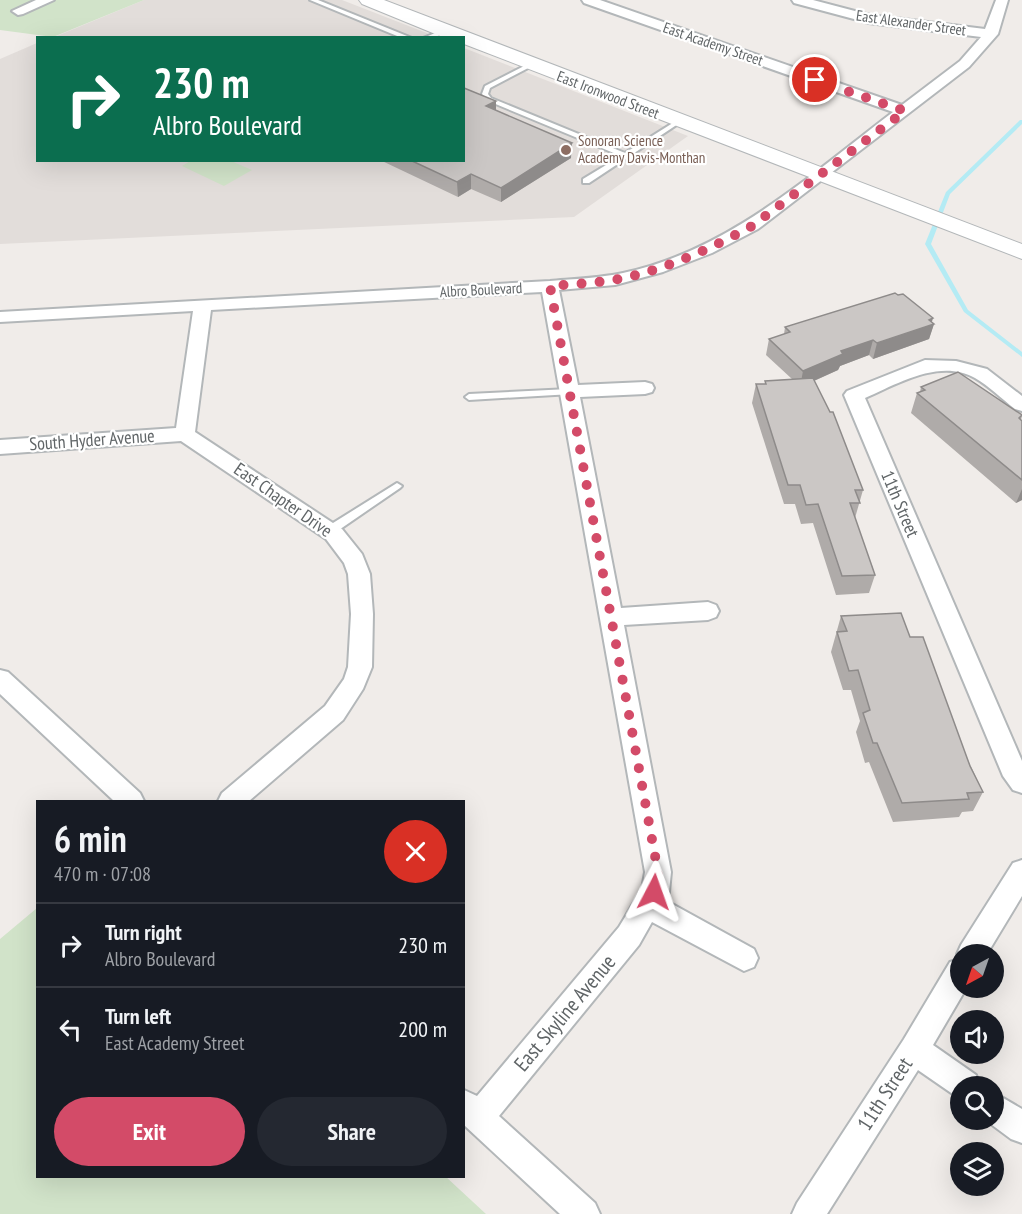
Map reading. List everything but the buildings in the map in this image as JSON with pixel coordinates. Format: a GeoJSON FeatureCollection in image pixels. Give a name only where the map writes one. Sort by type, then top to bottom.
{"type":"FeatureCollection","features":[{"type":"Feature","properties":{"kind":"street"},"geometry":{"type":"LineString","coordinates":[[18,11],[48,0]]}},
{"type":"Feature","properties":{"kind":"street","name":"East Ironwood Street"},"geometry":{"type":"LineString","coordinates":[[368,0],[457,36]]}},
{"type":"Feature","properties":{"kind":"street","name":"East Academy Street"},"geometry":{"type":"LineString","coordinates":[[588,0],[905,111]]}},
{"type":"Feature","properties":{"kind":"street","name":"East Alexander Street"},"geometry":{"type":"LineString","coordinates":[[798,0],[869,19],[991,34]]}},
{"type":"Feature","properties":{"kind":"street","name":"Albro Boulevard"},"geometry":{"type":"LineString","coordinates":[[0,317],[550,286],[623,278],[677,262],[752,226],[971,59],[991,34],[1002,0]]}},
{"type":"Feature","properties":{"kind":"street","name":"East Ironwood Street"},"geometry":{"type":"LineString","coordinates":[[465,39],[1022,252]]}},
{"type":"Feature","properties":{"kind":"street","name":"East Skyline Avenue"},"geometry":{"type":"LineString","coordinates":[[471,1111],[629,936],[654,892],[658,872],[550,286]]}},
{"type":"Feature","properties":{"kind":"street"},"geometry":{"type":"LineString","coordinates":[[185,434],[203,306]]}},
{"type":"Feature","properties":{"kind":"street","name":"11th Street"},"geometry":{"type":"LineString","coordinates":[[1022,405],[980,373],[956,367],[925,366],[854,395],[1017,776],[1022,782]]}},
{"type":"Feature","properties":{"kind":"street"},"geometry":{"type":"LineString","coordinates":[[569,392],[645,388]]}},
{"type":"Feature","properties":{"kind":"street","name":"South Hyder Avenue"},"geometry":{"type":"LineString","coordinates":[[0,447],[185,434]]}},
{"type":"Feature","properties":{"kind":"street","name":"East Chapter Drive"},"geometry":{"type":"LineString","coordinates":[[185,434],[329,531],[345,546],[359,574],[362,614],[360,667],[355,682],[334,713],[232,800]]}},
{"type":"Feature","properties":{"kind":"street"},"geometry":{"type":"LineString","coordinates":[[611,617],[708,611]]}},
{"type":"Feature","properties":{"kind":"street"},"geometry":{"type":"LineString","coordinates":[[0,679],[130,800]]}},
{"type":"Feature","properties":{"kind":"street"},"geometry":{"type":"LineString","coordinates":[[977,944],[1022,872]]}},
{"type":"Feature","properties":{"kind":"street"},"geometry":{"type":"LineString","coordinates":[[647,905],[744,958]]}},
{"type":"Feature","properties":{"kind":"street","name":"11th Street"},"geometry":{"type":"LineString","coordinates":[[808,1214],[950,989]]}},
{"type":"Feature","properties":{"kind":"street"},"geometry":{"type":"LineString","coordinates":[[914,1049],[951,1076]]}},
{"type":"Feature","properties":{"kind":"street"},"geometry":{"type":"LineString","coordinates":[[471,1111],[584,1214]]}},
{"type":"Feature","properties":{"kind":"street"},"geometry":{"type":"LineString","coordinates":[[1004,1115],[1022,1128]]}},
{"type":"Feature","properties":{"kind":"lane"},"geometry":{"type":"LineString","coordinates":[[313,0],[404,36]]}},
{"type":"Feature","properties":{"kind":"lane"},"geometry":{"type":"LineString","coordinates":[[530,65],[488,87],[485,94],[488,99],[625,155]]}},
{"type":"Feature","properties":{"kind":"lane"},"geometry":{"type":"LineString","coordinates":[[586,181],[678,122]]}},
{"type":"Feature","properties":{"kind":"lane"},"geometry":{"type":"LineString","coordinates":[[469,397],[569,392]]}},
{"type":"Feature","properties":{"kind":"lane"},"geometry":{"type":"LineString","coordinates":[[329,531],[397,486]]}},
{"type":"Feature","properties":{"kind":"shaded area"},"geometry":{"type":"Polygon","coordinates":[[[144,0],[342,0],[434,36],[57,36],[144,0]]]}},
{"type":"Feature","properties":{"kind":"shaded area","name":"Sonoran Science Academy Davis-Monthan"},"geometry":{"type":"Polygon","coordinates":[[[36,43],[36,162],[465,162],[465,48],[688,136],[574,217],[0,244],[0,59],[36,43]]]}},
{"type":"Feature","properties":{"kind":"green space"},"geometry":{"type":"Polygon","coordinates":[[[0,0],[144,0],[55,36],[0,30],[0,0]]]}},
{"type":"Feature","properties":{"kind":"green space"},"geometry":{"type":"Polygon","coordinates":[[[189,162],[233,162],[252,170],[224,186],[182,166],[189,162]]]}},
{"type":"Feature","properties":{"kind":"green space"},"geometry":{"type":"Polygon","coordinates":[[[36,909],[36,1178],[447,1178],[486,1214],[0,1214],[0,939],[36,909]]]}},
{"type":"Feature","properties":{"kind":"waterway"},"geometry":{"type":"LineString","coordinates":[[1022,121],[948,193],[928,244],[966,311],[1022,355]]}},
{"type":"Feature","properties":{"kind":"place","name":"Sonoran Science Academy Davis-Monthan"},"geometry":{"type":"Point","coordinates":[566,150]}},
{"type":"Feature","properties":{"kind":"route"},"geometry":{"type":"LineString","coordinates":[[654,892],[658,872],[550,286],[623,278],[677,262],[726,240],[752,226],[905,111],[815,80]]}}]}
